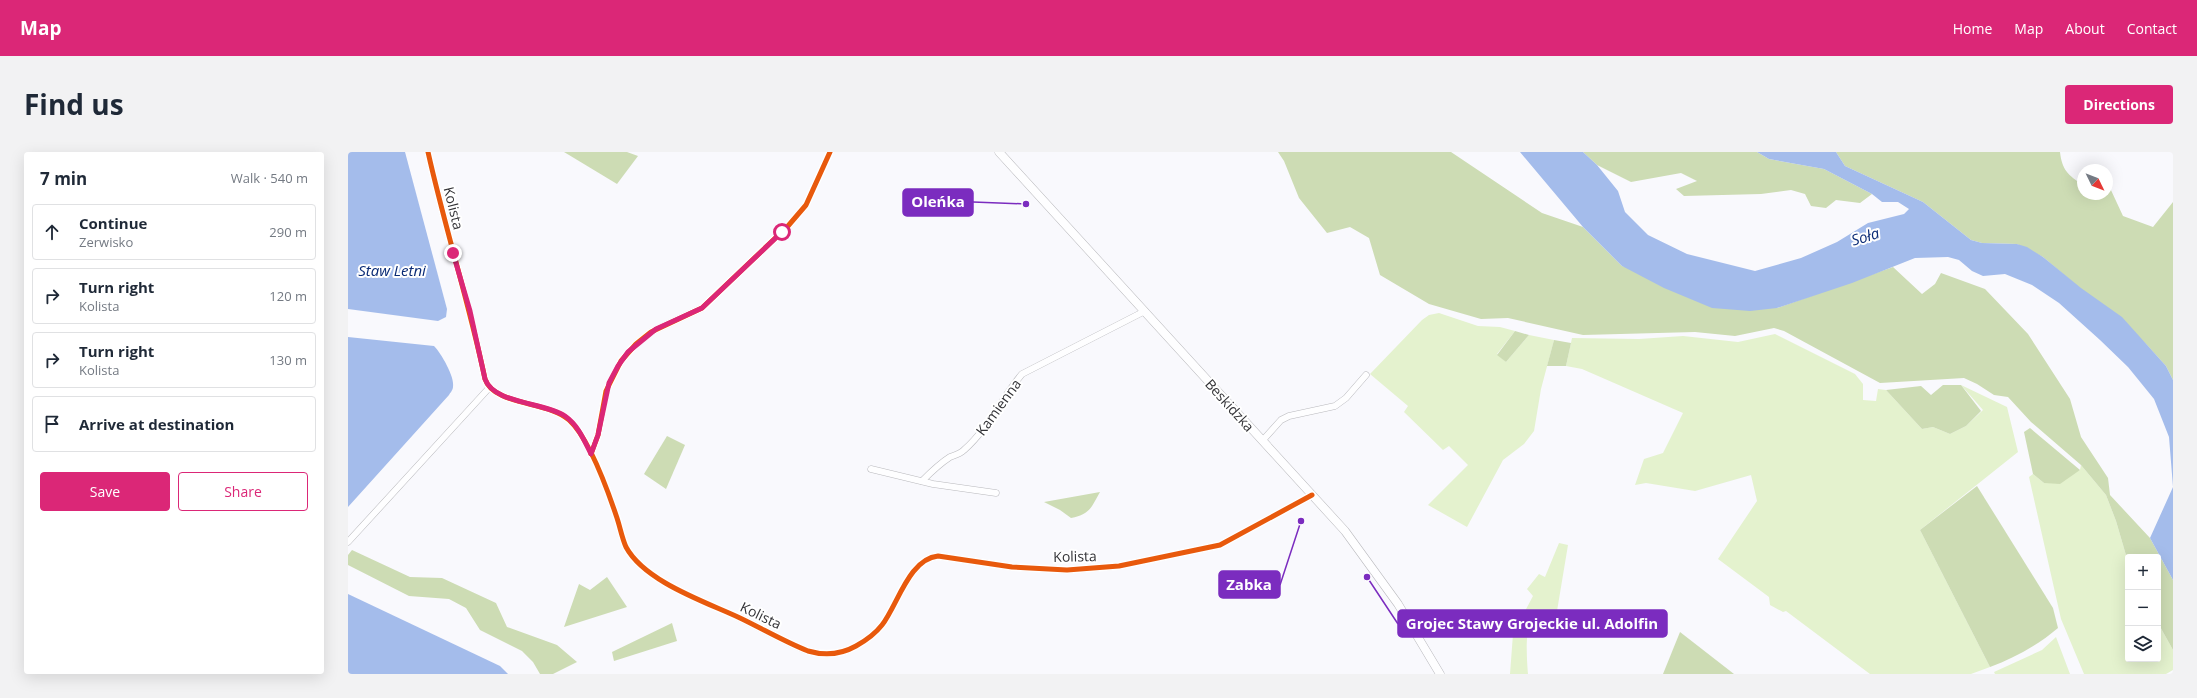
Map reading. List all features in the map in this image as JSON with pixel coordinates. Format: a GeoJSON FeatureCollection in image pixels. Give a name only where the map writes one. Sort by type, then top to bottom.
{"type":"FeatureCollection","features":[{"type":"Feature","properties":{"kind":"main road","name":"Beskidzka"},"geometry":{"type":"LineString","coordinates":[[999,152],[1345,531],[1374,569],[1417,633],[1440,674]]}},
{"type":"Feature","properties":{"kind":"street","name":"Kolista"},"geometry":{"type":"LineString","coordinates":[[428,152],[453,253],[470,311],[485,379],[489,388],[501,395],[565,416],[579,431],[591,454],[626,546],[645,568],[677,589],[801,648],[824,655],[837,654],[849,650],[875,633],[886,619],[913,572],[928,558],[938,556],[1012,568],[1067,570],[1120,566],[1220,544],[1312,495]]}},
{"type":"Feature","properties":{"kind":"street"},"geometry":{"type":"LineString","coordinates":[[591,454],[598,435],[606,391],[621,360],[636,344],[651,332],[702,308],[788,226],[806,205],[830,152]]}},
{"type":"Feature","properties":{"kind":"street","name":"Kamienna"},"geometry":{"type":"LineString","coordinates":[[922,481],[933,469],[963,452],[978,436],[998,410],[1008,391],[1022,374],[1145,311]]}},
{"type":"Feature","properties":{"kind":"street"},"geometry":{"type":"LineString","coordinates":[[1263,440],[1281,420],[1289,416],[1335,406],[1346,398],[1366,375]]}},
{"type":"Feature","properties":{"kind":"street"},"geometry":{"type":"LineString","coordinates":[[348,542],[489,388]]}},
{"type":"Feature","properties":{"kind":"street"},"geometry":{"type":"LineString","coordinates":[[871,469],[922,481],[996,493]]}},
{"type":"Feature","properties":{"kind":"green space"},"geometry":{"type":"Polygon","coordinates":[[[564,152],[627,152],[638,156],[617,184],[564,152]]]}},
{"type":"Feature","properties":{"kind":"green space"},"geometry":{"type":"Polygon","coordinates":[[[1278,152],[1451,152],[1542,213],[1583,227],[1622,266],[1777,308],[1893,267],[1922,294],[1935,284],[1941,273],[1985,289],[2028,334],[2070,399],[2081,437],[2108,478],[2110,495],[2150,538],[2159,554],[2126,554],[2116,521],[2106,495],[2081,465],[2031,422],[2008,397],[1994,395],[1964,378],[1880,383],[1784,331],[1774,328],[1735,336],[1695,332],[1583,335],[1508,318],[1481,319],[1429,304],[1380,275],[1369,238],[1350,227],[1327,233],[1299,198],[1284,161],[1278,152]]]}},
{"type":"Feature","properties":{"kind":"green space"},"geometry":{"type":"Polygon","coordinates":[[[1583,152],[1757,152],[1769,159],[1824,169],[1872,194],[1860,203],[1836,200],[1826,208],[1811,206],[1805,194],[1791,190],[1761,194],[1684,196],[1676,189],[1697,181],[1681,173],[1631,182],[1597,165],[1583,152]]]}},
{"type":"Feature","properties":{"kind":"green space"},"geometry":{"type":"Polygon","coordinates":[[[1836,152],[2060,152],[2064,168],[2077,181],[2077,200],[2113,200],[2113,194],[2123,216],[2153,227],[2173,202],[2173,380],[2166,366],[2146,344],[2043,257],[2017,244],[1982,243],[1971,240],[1923,202],[1845,166],[1836,152]]]}},
{"type":"Feature","properties":{"kind":"green space"},"geometry":{"type":"Polygon","coordinates":[[[1439,313],[1478,326],[1500,327],[1515,331],[1497,354],[1506,362],[1529,335],[1554,340],[1541,389],[1534,431],[1524,444],[1503,460],[1467,527],[1428,505],[1468,465],[1449,446],[1443,450],[1404,412],[1408,406],[1370,374],[1422,320],[1429,315],[1439,313]]]}},
{"type":"Feature","properties":{"kind":"green space"},"geometry":{"type":"Polygon","coordinates":[[[1515,331],[1529,335],[1506,362],[1497,355],[1515,331]]]}},
{"type":"Feature","properties":{"kind":"green space"},"geometry":{"type":"Polygon","coordinates":[[[1775,334],[1855,374],[1863,384],[1863,400],[1876,401],[1878,389],[1886,390],[1922,429],[1933,427],[1950,434],[1966,426],[1983,410],[1961,385],[2007,407],[2018,452],[1920,530],[1990,667],[1971,674],[1870,674],[1786,611],[1783,612],[1770,605],[1769,597],[1718,559],[1757,501],[1751,475],[1695,491],[1646,483],[1635,485],[1644,459],[1663,453],[1683,413],[1582,369],[1566,366],[1572,338],[1639,339],[1683,336],[1738,342],[1775,334]]]}},
{"type":"Feature","properties":{"kind":"green space"},"geometry":{"type":"Polygon","coordinates":[[[1554,340],[1571,343],[1566,366],[1547,366],[1554,340]]]}},
{"type":"Feature","properties":{"kind":"green space"},"geometry":{"type":"Polygon","coordinates":[[[1943,385],[1961,385],[1981,411],[1966,426],[1950,434],[1933,427],[1922,429],[1886,390],[1921,386],[1931,395],[1943,385]]]}},
{"type":"Feature","properties":{"kind":"green space"},"geometry":{"type":"Polygon","coordinates":[[[2030,428],[2080,470],[2060,484],[2044,483],[2033,474],[2024,432],[2030,428]]]}},
{"type":"Feature","properties":{"kind":"green space"},"geometry":{"type":"Polygon","coordinates":[[[667,436],[685,445],[666,489],[644,474],[667,436]]]}},
{"type":"Feature","properties":{"kind":"green space"},"geometry":{"type":"Polygon","coordinates":[[[2081,465],[2106,495],[2116,521],[2126,554],[2125,662],[2161,662],[2161,628],[2173,650],[2173,670],[2166,674],[2084,674],[2061,619],[2029,477],[2033,474],[2044,483],[2080,470],[2081,465]]]}},
{"type":"Feature","properties":{"kind":"green space"},"geometry":{"type":"Polygon","coordinates":[[[1977,486],[2053,608],[2058,628],[2026,650],[2008,660],[1990,667],[1920,530],[1977,486]]]}},
{"type":"Feature","properties":{"kind":"green space"},"geometry":{"type":"Polygon","coordinates":[[[1100,492],[1089,510],[1071,518],[1060,510],[1044,502],[1100,492]]]}},
{"type":"Feature","properties":{"kind":"green space"},"geometry":{"type":"Polygon","coordinates":[[[1559,543],[1568,545],[1557,611],[1540,611],[1533,616],[1528,630],[1527,640],[1528,674],[1510,674],[1513,634],[1533,596],[1527,589],[1539,574],[1545,577],[1559,543]]]}},
{"type":"Feature","properties":{"kind":"green space"},"geometry":{"type":"Polygon","coordinates":[[[352,550],[410,577],[442,578],[496,603],[507,627],[557,645],[577,662],[553,674],[540,674],[533,662],[522,651],[480,630],[466,608],[449,599],[409,596],[348,565],[348,555],[352,550]]]}},
{"type":"Feature","properties":{"kind":"green space"},"geometry":{"type":"Polygon","coordinates":[[[2161,558],[2173,580],[2173,650],[2161,628],[2161,558]]]}},
{"type":"Feature","properties":{"kind":"green space"},"geometry":{"type":"Polygon","coordinates":[[[607,577],[627,607],[564,627],[579,584],[590,590],[607,577]]]}},
{"type":"Feature","properties":{"kind":"green space"},"geometry":{"type":"Polygon","coordinates":[[[672,623],[677,641],[614,661],[612,652],[672,623]]]}},
{"type":"Feature","properties":{"kind":"green space"},"geometry":{"type":"Polygon","coordinates":[[[1680,632],[1734,674],[1663,674],[1680,632]]]}},
{"type":"Feature","properties":{"kind":"green space"},"geometry":{"type":"Polygon","coordinates":[[[2056,637],[2070,674],[1995,674],[1994,672],[2042,650],[2056,637]]]}},
{"type":"Feature","properties":{"kind":"water","name":"Staw Letni"},"geometry":{"type":"Polygon","coordinates":[[[348,152],[405,152],[447,309],[446,317],[438,321],[348,309],[348,152]]]}},
{"type":"Feature","properties":{"kind":"water","name":"Soła"},"geometry":{"type":"Polygon","coordinates":[[[1520,152],[1583,152],[1597,165],[1618,191],[1625,212],[1648,235],[1687,254],[1755,271],[1801,258],[1837,242],[1868,223],[1904,214],[1909,209],[1898,202],[1882,202],[1872,194],[1824,169],[1769,159],[1757,152],[1836,152],[1845,166],[1923,202],[1971,240],[1982,243],[2017,244],[2027,247],[2043,257],[2081,288],[2122,317],[2166,366],[2173,380],[2173,487],[2169,437],[2154,399],[2128,367],[2100,340],[2059,303],[2032,285],[2005,274],[1983,276],[1972,271],[1959,260],[1948,257],[1915,258],[1852,283],[1777,308],[1750,311],[1712,308],[1664,288],[1622,266],[1583,227],[1520,152]]]}},
{"type":"Feature","properties":{"kind":"water"},"geometry":{"type":"Polygon","coordinates":[[[348,337],[434,346],[447,365],[452,377],[453,389],[348,507],[348,337]]]}},
{"type":"Feature","properties":{"kind":"water"},"geometry":{"type":"Polygon","coordinates":[[[2173,487],[2173,580],[2161,558],[2161,554],[2159,554],[2150,538],[2173,487]]]}},
{"type":"Feature","properties":{"kind":"water"},"geometry":{"type":"Polygon","coordinates":[[[348,594],[500,666],[508,674],[348,674],[348,594]]]}},
{"type":"Feature","properties":{"kind":"cycle path"},"geometry":{"type":"LineString","coordinates":[[428,152],[472,322],[485,379],[490,388],[510,399],[549,409],[560,414],[569,420],[577,429],[598,466],[626,547],[647,571],[677,590],[740,618],[782,640],[808,651],[820,654],[838,653],[850,649],[870,637],[882,625],[912,574],[919,565],[928,559],[938,556],[1012,567],[1067,570],[1119,566],[1220,545],[1312,495]]}},
{"type":"Feature","properties":{"kind":"cycle path"},"geometry":{"type":"LineString","coordinates":[[591,454],[598,435],[606,391],[621,361],[636,344],[651,332],[702,308],[788,226],[806,205],[830,152]]}},
{"type":"Feature","properties":{"kind":"place","name":"Oleńka"},"geometry":{"type":"Point","coordinates":[1026,204]}},
{"type":"Feature","properties":{"kind":"place","name":"Zabka"},"geometry":{"type":"Point","coordinates":[1301,521]}},
{"type":"Feature","properties":{"kind":"place","name":"Grojec Stawy Grojeckie ul. Adolfin"},"geometry":{"type":"Point","coordinates":[1367,577]}},
{"type":"Feature","properties":{"kind":"route"},"geometry":{"type":"LineString","coordinates":[[453,253],[470,311],[485,379],[489,388],[501,395],[562,414],[579,431],[591,454],[598,435],[606,391],[614,371],[621,360],[639,341],[651,332],[668,323],[692,314],[706,305],[782,232]]}}]}
